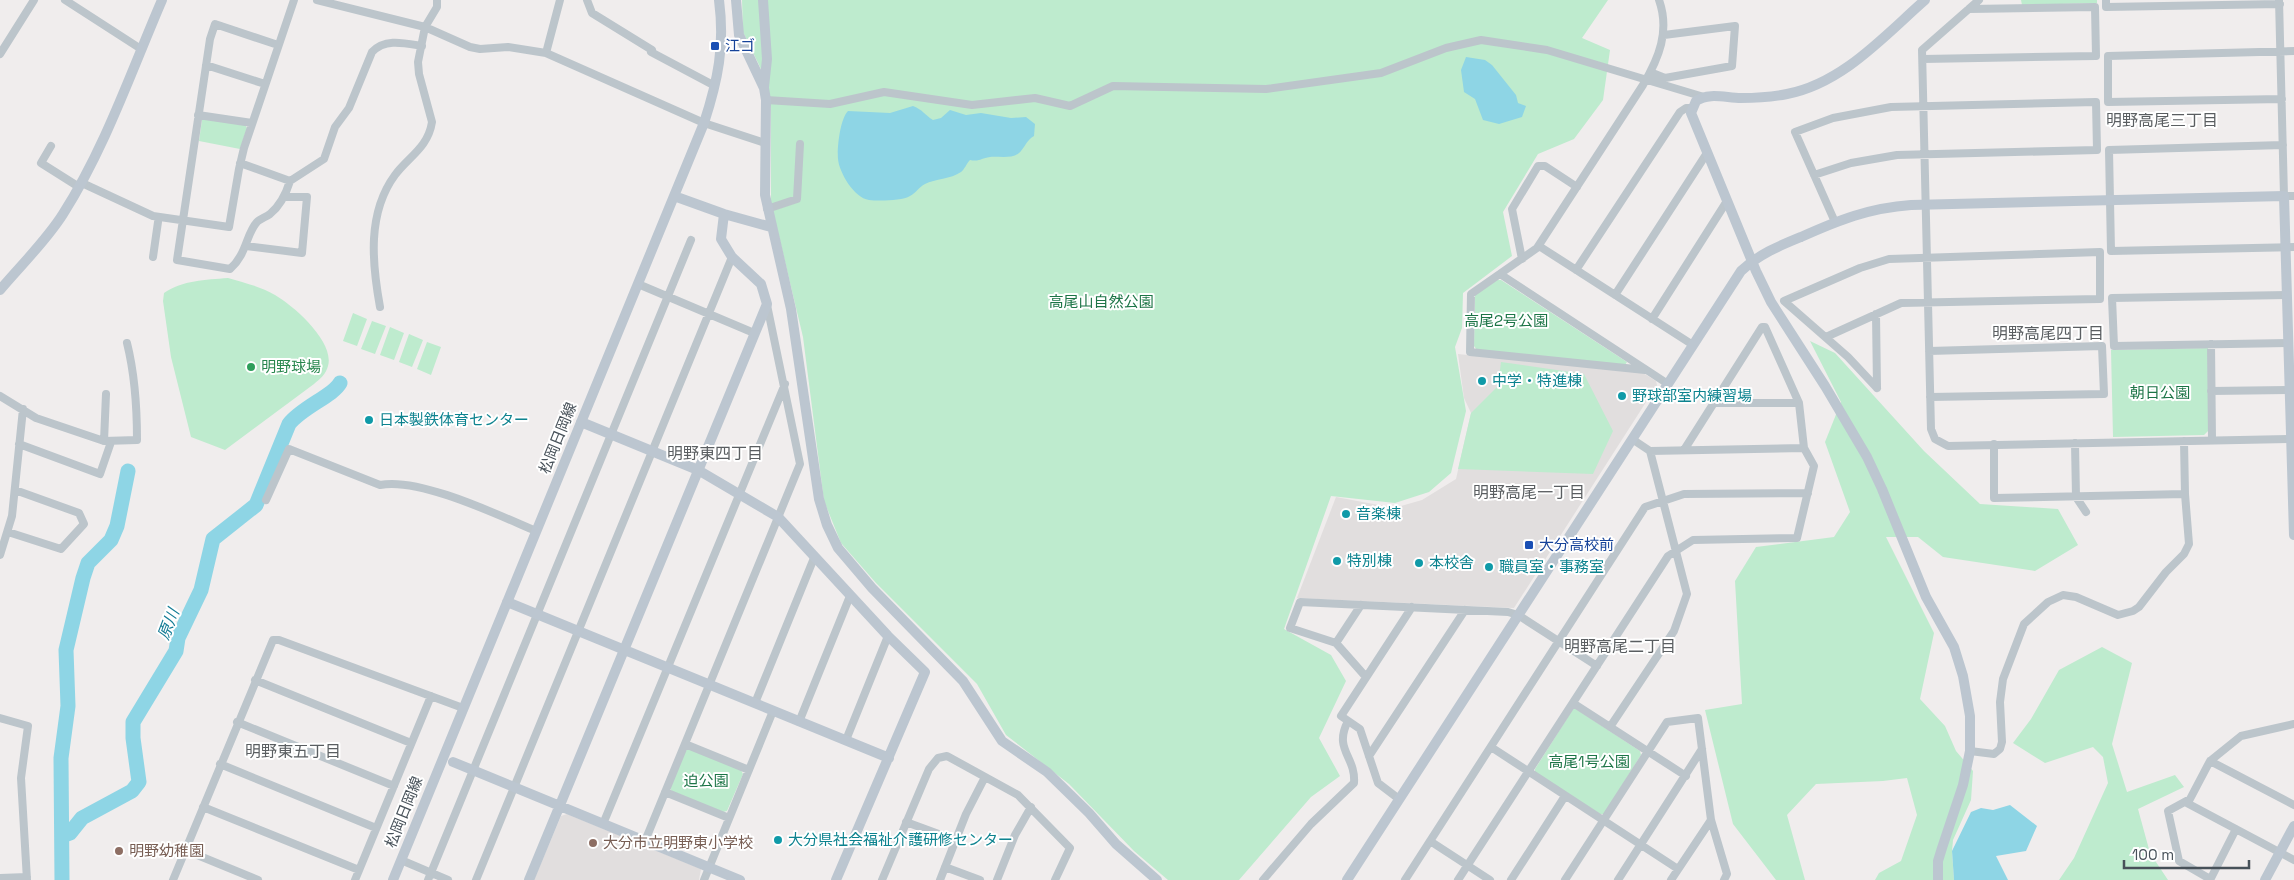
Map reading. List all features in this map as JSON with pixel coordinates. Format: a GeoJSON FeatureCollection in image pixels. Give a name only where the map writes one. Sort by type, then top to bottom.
{"type":"FeatureCollection","features":[{"type":"Feature","properties":{"kind":"street"},"geometry":{"type":"LineString","coordinates":[[0,54],[34,0]]}},
{"type":"Feature","properties":{"kind":"street"},"geometry":{"type":"LineString","coordinates":[[65,0],[141,49]]}},
{"type":"Feature","properties":{"kind":"street"},"geometry":{"type":"LineString","coordinates":[[0,290],[62,216],[80,185],[104,138],[162,0]]}},
{"type":"Feature","properties":{"kind":"street"},"geometry":{"type":"LineString","coordinates":[[51,146],[41,163],[80,185],[153,216],[229,227],[240,163],[294,0]]}},
{"type":"Feature","properties":{"kind":"street"},"geometry":{"type":"LineString","coordinates":[[317,0],[425,27],[470,47],[480,49],[508,47],[546,52],[704,123],[765,143]]}},
{"type":"Feature","properties":{"kind":"street"},"geometry":{"type":"LineString","coordinates":[[380,307],[374,261],[376,218],[386,190],[396,173],[415,156],[431,129],[432,122],[418,68],[425,27],[437,7],[437,0]]}},
{"type":"Feature","properties":{"kind":"street"},"geometry":{"type":"LineString","coordinates":[[546,52],[560,0]]}},
{"type":"Feature","properties":{"kind":"street"},"geometry":{"type":"LineString","coordinates":[[587,0],[592,13],[652,50],[651,52],[715,86]]}},
{"type":"Feature","properties":{"kind":"street","name":"松岡日岡線"},"geometry":{"type":"LineString","coordinates":[[393,880],[704,123],[715,86],[721,46],[719,0]]}},
{"type":"Feature","properties":{"kind":"street"},"geometry":{"type":"LineString","coordinates":[[736,0],[739,35],[764,88]]}},
{"type":"Feature","properties":{"kind":"street"},"geometry":{"type":"LineString","coordinates":[[763,0],[767,59],[764,88],[766,100],[765,195],[771,227],[780,256],[794,328],[819,499],[826,525],[838,548],[872,588],[963,681],[1002,741],[1047,772],[1089,813],[1116,844],[1158,880]]}},
{"type":"Feature","properties":{"kind":"street"},"geometry":{"type":"LineString","coordinates":[[1645,370],[1470,352],[1472,294],[1539,246],[1648,76],[1664,35],[1663,15],[1658,0]]}},
{"type":"Feature","properties":{"kind":"street"},"geometry":{"type":"LineString","coordinates":[[766,100],[830,104],[884,92],[972,105],[1035,98],[1070,106],[1113,86],[1266,89],[1381,73],[1446,48],[1481,40],[1547,50],[1648,76],[1704,96],[1770,96],[1792,93],[1815,85],[1854,62],[1925,0]]}},
{"type":"Feature","properties":{"kind":"street"},"geometry":{"type":"LineString","coordinates":[[1979,0],[1922,50],[1931,432],[1938,442],[1948,446],[2290,439]]}},
{"type":"Feature","properties":{"kind":"street"},"geometry":{"type":"LineString","coordinates":[[2019,0],[2019,9]]}},
{"type":"Feature","properties":{"kind":"street"},"geometry":{"type":"LineString","coordinates":[[2106,0],[2106,7],[2279,2],[2283,145],[2289,196],[2290,248],[2286,295],[2289,390],[2292,420],[2290,439],[2294,535]]}},
{"type":"Feature","properties":{"kind":"street"},"geometry":{"type":"LineString","coordinates":[[1923,59],[2096,56],[2095,7],[1969,9]]}},
{"type":"Feature","properties":{"kind":"street"},"geometry":{"type":"LineString","coordinates":[[278,45],[215,24],[210,39],[177,260],[230,269],[239,261],[255,224],[270,214],[285,197],[290,181],[324,159],[335,128],[349,108],[366,64],[378,45],[403,43],[422,46]]}},
{"type":"Feature","properties":{"kind":"street"},"geometry":{"type":"LineString","coordinates":[[1648,76],[1665,78],[1732,66],[1735,26],[1664,35]]}},
{"type":"Feature","properties":{"kind":"street"},"geometry":{"type":"LineString","coordinates":[[2282,99],[2108,102],[2108,56],[2294,51]]}},
{"type":"Feature","properties":{"kind":"street"},"geometry":{"type":"LineString","coordinates":[[206,65],[265,84]]}},
{"type":"Feature","properties":{"kind":"street"},"geometry":{"type":"LineString","coordinates":[[1704,96],[1696,101],[1692,108],[1692,116],[1771,302],[1825,386],[1866,457],[1882,489],[1926,597],[1954,647],[1968,698],[1970,752],[1963,785],[1940,855],[1938,880]]}},
{"type":"Feature","properties":{"kind":"street"},"geometry":{"type":"LineString","coordinates":[[1814,175],[1851,163],[1879,157],[1925,153],[2098,150],[2096,102],[1891,107],[1833,118],[1795,132],[1814,175],[1835,222]]}},
{"type":"Feature","properties":{"kind":"street"},"geometry":{"type":"LineString","coordinates":[[1576,270],[1680,112],[1686,108],[1692,108]]}},
{"type":"Feature","properties":{"kind":"street"},"geometry":{"type":"LineString","coordinates":[[198,115],[252,123]]}},
{"type":"Feature","properties":{"kind":"street"},"geometry":{"type":"LineString","coordinates":[[767,208],[797,200],[800,144]]}},
{"type":"Feature","properties":{"kind":"street"},"geometry":{"type":"LineString","coordinates":[[2283,145],[2109,150],[2111,251],[2290,248]]}},
{"type":"Feature","properties":{"kind":"street"},"geometry":{"type":"LineString","coordinates":[[1615,295],[1707,152]]}},
{"type":"Feature","properties":{"kind":"street"},"geometry":{"type":"LineString","coordinates":[[240,163],[290,181]]}},
{"type":"Feature","properties":{"kind":"street"},"geometry":{"type":"LineString","coordinates":[[1522,259],[1512,209],[1538,166],[1545,166],[1577,187]]}},
{"type":"Feature","properties":{"kind":"street"},"geometry":{"type":"LineString","coordinates":[[674,196],[724,214],[771,227]]}},
{"type":"Feature","properties":{"kind":"street"},"geometry":{"type":"LineString","coordinates":[[1347,880],[1738,276],[1753,260],[1764,252],[1835,222],[1878,208],[1926,205],[2289,196]]}},
{"type":"Feature","properties":{"kind":"street"},"geometry":{"type":"LineString","coordinates":[[246,246],[302,253],[307,197],[285,197]]}},
{"type":"Feature","properties":{"kind":"street"},"geometry":{"type":"LineString","coordinates":[[1652,319],[1727,201]]}},
{"type":"Feature","properties":{"kind":"street"},"geometry":{"type":"LineString","coordinates":[[645,841],[800,464],[785,384],[761,284],[732,257],[722,239],[724,214]]}},
{"type":"Feature","properties":{"kind":"street"},"geometry":{"type":"LineString","coordinates":[[153,256],[158,222]]}},
{"type":"Feature","properties":{"kind":"street"},"geometry":{"type":"LineString","coordinates":[[429,876],[691,240]]}},
{"type":"Feature","properties":{"kind":"street"},"geometry":{"type":"LineString","coordinates":[[1539,246],[1693,345]]}},
{"type":"Feature","properties":{"kind":"street"},"geometry":{"type":"LineString","coordinates":[[1826,337],[1876,314],[1901,303],[2100,299],[2100,252],[1900,257],[1880,261],[1784,301],[1848,357],[1877,388],[1876,314]]}},
{"type":"Feature","properties":{"kind":"street"},"geometry":{"type":"LineString","coordinates":[[476,880],[732,257]]}},
{"type":"Feature","properties":{"kind":"street"},"geometry":{"type":"LineString","coordinates":[[1500,274],[1668,384]]}},
{"type":"Feature","properties":{"kind":"street"},"geometry":{"type":"LineString","coordinates":[[638,284],[754,333]]}},
{"type":"Feature","properties":{"kind":"street"},"geometry":{"type":"LineString","coordinates":[[2286,295],[2112,298],[2114,346],[2288,343]]}},
{"type":"Feature","properties":{"kind":"street"},"geometry":{"type":"LineString","coordinates":[[529,880],[766,304]]}},
{"type":"Feature","properties":{"kind":"street"},"geometry":{"type":"LineString","coordinates":[[1458,880],[1668,556],[1675,549],[1692,540],[1797,538],[1814,466],[1804,448],[1799,403],[1765,327],[1762,327],[1684,450]]}},
{"type":"Feature","properties":{"kind":"street"},"geometry":{"type":"LineString","coordinates":[[0,396],[23,408],[36,418],[108,442],[137,440],[137,406],[133,366],[127,343]]}},
{"type":"Feature","properties":{"kind":"street"},"geometry":{"type":"LineString","coordinates":[[2210,344],[2212,440]]}},
{"type":"Feature","properties":{"kind":"street"},"geometry":{"type":"LineString","coordinates":[[1929,351],[2102,346],[2104,394],[1930,397]]}},
{"type":"Feature","properties":{"kind":"street"},"geometry":{"type":"LineString","coordinates":[[604,824],[785,384]]}},
{"type":"Feature","properties":{"kind":"street"},"geometry":{"type":"LineString","coordinates":[[2211,391],[2289,390]]}},
{"type":"Feature","properties":{"kind":"street"},"geometry":{"type":"LineString","coordinates":[[19,444],[100,474],[108,442],[109,394],[97,394]]}},
{"type":"Feature","properties":{"kind":"street"},"geometry":{"type":"LineString","coordinates":[[1714,403],[1799,403]]}},
{"type":"Feature","properties":{"kind":"street"},"geometry":{"type":"LineString","coordinates":[[0,554],[8,532],[15,490],[23,408]]}},
{"type":"Feature","properties":{"kind":"street"},"geometry":{"type":"LineString","coordinates":[[581,422],[698,470],[778,517],[850,596],[925,672],[836,880]]}},
{"type":"Feature","properties":{"kind":"street"},"geometry":{"type":"LineString","coordinates":[[1632,439],[1650,451],[1804,448]]}},
{"type":"Feature","properties":{"kind":"street"},"geometry":{"type":"LineString","coordinates":[[1970,752],[1994,754],[2000,749],[2002,742],[2000,702],[2003,679],[2024,624],[2048,602],[2063,595],[2076,597],[2118,615],[2126,614],[2140,607],[2153,588],[2189,548],[2184,441]]}},
{"type":"Feature","properties":{"kind":"street"},"geometry":{"type":"LineString","coordinates":[[2075,443],[2076,496],[2086,512]]}},
{"type":"Feature","properties":{"kind":"street"},"geometry":{"type":"LineString","coordinates":[[1994,444],[1994,498],[2185,494]]}},
{"type":"Feature","properties":{"kind":"street"},"geometry":{"type":"LineString","coordinates":[[266,500],[289,449],[380,485],[389,483],[409,485],[435,492],[536,531]]}},
{"type":"Feature","properties":{"kind":"street"},"geometry":{"type":"LineString","coordinates":[[1610,727],[1674,631],[1686,594],[1650,451]]}},
{"type":"Feature","properties":{"kind":"street"},"geometry":{"type":"LineString","coordinates":[[8,532],[61,550],[84,524],[79,513],[15,490]]}},
{"type":"Feature","properties":{"kind":"street"},"geometry":{"type":"LineString","coordinates":[[1405,880],[1645,508],[1684,494],[1808,493]]}},
{"type":"Feature","properties":{"kind":"street"},"geometry":{"type":"LineString","coordinates":[[755,703],[814,558]]}},
{"type":"Feature","properties":{"kind":"street"},"geometry":{"type":"LineString","coordinates":[[799,722],[850,596]]}},
{"type":"Feature","properties":{"kind":"street"},"geometry":{"type":"LineString","coordinates":[[507,602],[889,758]]}},
{"type":"Feature","properties":{"kind":"street"},"geometry":{"type":"LineString","coordinates":[[1366,677],[1336,643],[1290,628],[1300,602],[1508,612],[1518,615],[1597,666]]}},
{"type":"Feature","properties":{"kind":"street"},"geometry":{"type":"LineString","coordinates":[[1336,643],[1361,605]]}},
{"type":"Feature","properties":{"kind":"street"},"geometry":{"type":"LineString","coordinates":[[1399,799],[1378,784],[1360,729],[1340,716],[1412,607]]}},
{"type":"Feature","properties":{"kind":"street"},"geometry":{"type":"LineString","coordinates":[[1369,756],[1465,610]]}},
{"type":"Feature","properties":{"kind":"street"},"geometry":{"type":"LineString","coordinates":[[846,740],[888,636]]}},
{"type":"Feature","properties":{"kind":"street"},"geometry":{"type":"LineString","coordinates":[[172,880],[270,643],[273,640],[279,640],[463,708]]}},
{"type":"Feature","properties":{"kind":"street"},"geometry":{"type":"LineString","coordinates":[[255,680],[411,743]]}},
{"type":"Feature","properties":{"kind":"street"},"geometry":{"type":"LineString","coordinates":[[355,880],[430,696]]}},
{"type":"Feature","properties":{"kind":"street"},"geometry":{"type":"LineString","coordinates":[[1573,703],[1686,776]]}},
{"type":"Feature","properties":{"kind":"street"},"geometry":{"type":"LineString","coordinates":[[704,880],[773,711]]}},
{"type":"Feature","properties":{"kind":"street"},"geometry":{"type":"LineString","coordinates":[[0,718],[28,726],[21,778],[27,878],[0,878]]}},
{"type":"Feature","properties":{"kind":"street"},"geometry":{"type":"LineString","coordinates":[[1565,880],[1667,722],[1698,718],[1711,820],[1727,874],[1724,880]]}},
{"type":"Feature","properties":{"kind":"street"},"geometry":{"type":"LineString","coordinates":[[1263,880],[1311,824],[1354,784],[1354,776],[1341,739],[1342,732],[1348,721]]}},
{"type":"Feature","properties":{"kind":"street"},"geometry":{"type":"LineString","coordinates":[[238,722],[394,786]]}},
{"type":"Feature","properties":{"kind":"street"},"geometry":{"type":"LineString","coordinates":[[2236,829],[2210,879],[2179,861],[2168,811],[2190,799],[2210,761],[2241,736],[2294,724]]}},
{"type":"Feature","properties":{"kind":"street"},"geometry":{"type":"LineString","coordinates":[[685,744],[749,770]]}},
{"type":"Feature","properties":{"kind":"street"},"geometry":{"type":"LineString","coordinates":[[1490,747],[1678,869]]}},
{"type":"Feature","properties":{"kind":"street"},"geometry":{"type":"LineString","coordinates":[[1618,880],[1702,750]]}},
{"type":"Feature","properties":{"kind":"street"},"geometry":{"type":"LineString","coordinates":[[882,880],[929,769],[942,756],[950,757],[1018,795],[1070,848],[1056,880]]}},
{"type":"Feature","properties":{"kind":"street"},"geometry":{"type":"LineString","coordinates":[[2210,761],[2294,805]]}},
{"type":"Feature","properties":{"kind":"street"},"geometry":{"type":"LineString","coordinates":[[453,762],[740,880]]}},
{"type":"Feature","properties":{"kind":"street"},"geometry":{"type":"LineString","coordinates":[[220,764],[376,828]]}},
{"type":"Feature","properties":{"kind":"street"},"geometry":{"type":"LineString","coordinates":[[940,880],[966,814],[985,777]]}},
{"type":"Feature","properties":{"kind":"street"},"geometry":{"type":"LineString","coordinates":[[665,792],[729,818]]}},
{"type":"Feature","properties":{"kind":"street"},"geometry":{"type":"LineString","coordinates":[[1511,880],[1565,796]]}},
{"type":"Feature","properties":{"kind":"street"},"geometry":{"type":"LineString","coordinates":[[2185,802],[2294,860]]}},
{"type":"Feature","properties":{"kind":"street"},"geometry":{"type":"LineString","coordinates":[[203,806],[359,870]]}},
{"type":"Feature","properties":{"kind":"street"},"geometry":{"type":"LineString","coordinates":[[996,880],[1015,835],[1031,807]]}},
{"type":"Feature","properties":{"kind":"street"},"geometry":{"type":"LineString","coordinates":[[1671,880],[1711,820]]}},
{"type":"Feature","properties":{"kind":"street"},"geometry":{"type":"LineString","coordinates":[[906,822],[956,840]]}},
{"type":"Feature","properties":{"kind":"street"},"geometry":{"type":"LineString","coordinates":[[2265,880],[2294,826]]}},
{"type":"Feature","properties":{"kind":"street"},"geometry":{"type":"LineString","coordinates":[[1430,841],[1490,880]]}},
{"type":"Feature","properties":{"kind":"street"},"geometry":{"type":"LineString","coordinates":[[185,850],[258,880]]}},
{"type":"Feature","properties":{"kind":"street"},"geometry":{"type":"LineString","coordinates":[[401,860],[429,876],[448,880]]}},
{"type":"Feature","properties":{"kind":"street"},"geometry":{"type":"LineString","coordinates":[[945,867],[980,880]]}},
{"type":"Feature","properties":{"kind":"shaded area"},"geometry":{"type":"Polygon","coordinates":[[[1458,354],[1643,373],[1656,381],[1657,385],[1514,608],[1297,598],[1336,497],[1384,506],[1401,506],[1422,500],[1456,479],[1471,413],[1464,398],[1458,354]]]}},
{"type":"Feature","properties":{"kind":"shaded area","name":"大分市立明野東小学校"},"geometry":{"type":"Polygon","coordinates":[[[567,814],[701,869],[699,880],[534,880],[561,816],[567,814]]]}},
{"type":"Feature","properties":{"kind":"green space","name":"高尾山自然公園"},"geometry":{"type":"Polygon","coordinates":[[[742,0],[1608,0],[1582,38],[1610,50],[1603,100],[1574,139],[1538,154],[1503,212],[1512,256],[1463,293],[1462,328],[1455,347],[1466,411],[1451,473],[1429,492],[1395,503],[1331,496],[1284,629],[1331,655],[1346,681],[1319,738],[1340,776],[1311,797],[1239,880],[1168,880],[1134,851],[1069,784],[1006,735],[977,684],[876,583],[841,543],[824,501],[803,337],[771,203],[771,108],[760,67],[743,32],[742,0]]]}},
{"type":"Feature","properties":{"kind":"green space"},"geometry":{"type":"Polygon","coordinates":[[[2021,0],[2097,0],[2097,3],[2022,5],[2021,0]]]}},
{"type":"Feature","properties":{"kind":"green space"},"geometry":{"type":"Polygon","coordinates":[[[204,118],[245,125],[247,128],[240,149],[199,141],[202,120],[204,118]]]}},
{"type":"Feature","properties":{"kind":"green space","name":"明野球場"},"geometry":{"type":"Polygon","coordinates":[[[228,278],[264,289],[292,307],[319,336],[329,357],[327,369],[314,384],[225,450],[191,437],[171,357],[163,301],[164,293],[179,285],[195,281],[228,278]]]}},
{"type":"Feature","properties":{"kind":"green space","name":"高尾2号公園"},"geometry":{"type":"Polygon","coordinates":[[[1497,280],[1501,280],[1627,362],[1625,365],[1477,350],[1474,346],[1475,295],[1497,280]]]}},
{"type":"Feature","properties":{"kind":"green space"},"geometry":{"type":"Polygon","coordinates":[[[353,313],[367,319],[357,346],[343,341],[353,313]]]}},
{"type":"Feature","properties":{"kind":"green space"},"geometry":{"type":"Polygon","coordinates":[[[372,321],[386,326],[375,354],[361,349],[372,321]]]}},
{"type":"Feature","properties":{"kind":"green space"},"geometry":{"type":"Polygon","coordinates":[[[390,327],[404,333],[394,360],[380,355],[390,327]]]}},
{"type":"Feature","properties":{"kind":"green space"},"geometry":{"type":"Polygon","coordinates":[[[409,334],[423,340],[412,367],[399,362],[409,334]]]}},
{"type":"Feature","properties":{"kind":"green space"},"geometry":{"type":"Polygon","coordinates":[[[1810,341],[1835,353],[1924,451],[1980,504],[2058,509],[2078,545],[2035,571],[1943,557],[1918,537],[1886,537],[1934,633],[1920,699],[1945,726],[1956,751],[1973,771],[1971,800],[1953,840],[1954,880],[1875,880],[1879,873],[1901,861],[1917,815],[1907,778],[1816,784],[1787,815],[1805,880],[1776,880],[1733,824],[1705,710],[1742,704],[1735,581],[1756,547],[1834,537],[1850,512],[1825,442],[1841,402],[1810,341]]]}},
{"type":"Feature","properties":{"kind":"green space"},"geometry":{"type":"Polygon","coordinates":[[[427,342],[441,347],[431,375],[417,369],[427,342]]]}},
{"type":"Feature","properties":{"kind":"green space","name":"朝日公園"},"geometry":{"type":"Polygon","coordinates":[[[2208,348],[2209,430],[2204,435],[2113,437],[2111,350],[2208,348]]]}},
{"type":"Feature","properties":{"kind":"green space"},"geometry":{"type":"Polygon","coordinates":[[[1501,362],[1584,374],[1613,431],[1593,474],[1458,469],[1471,413],[1498,386],[1501,362]]]}},
{"type":"Feature","properties":{"kind":"green space"},"geometry":{"type":"Polygon","coordinates":[[[2102,647],[2132,663],[2112,744],[2127,792],[2175,775],[2184,787],[2138,809],[2150,853],[2168,880],[2059,880],[2074,858],[2108,783],[2103,757],[2093,747],[2045,763],[2013,743],[2031,719],[2059,670],[2102,647]]]}},
{"type":"Feature","properties":{"kind":"green space","name":"高尾1号公園"},"geometry":{"type":"Polygon","coordinates":[[[1573,709],[1576,709],[1640,751],[1641,755],[1604,814],[1600,814],[1535,772],[1535,769],[1573,709]]]}},
{"type":"Feature","properties":{"kind":"green space","name":"迫公園"},"geometry":{"type":"Polygon","coordinates":[[[689,749],[741,770],[743,774],[727,811],[723,812],[672,792],[670,788],[685,751],[689,749]]]}},
{"type":"Feature","properties":{"kind":"water"},"geometry":{"type":"Polygon","coordinates":[[[1466,57],[1485,60],[1492,65],[1516,95],[1518,103],[1526,106],[1522,117],[1499,124],[1483,120],[1475,99],[1464,92],[1461,70],[1466,57]]]}},
{"type":"Feature","properties":{"kind":"water"},"geometry":{"type":"Polygon","coordinates":[[[913,106],[933,120],[941,118],[950,110],[966,115],[981,113],[1011,118],[1026,117],[1035,124],[1034,136],[1014,156],[990,157],[976,161],[970,160],[961,172],[925,184],[906,198],[869,200],[863,198],[848,184],[839,164],[839,141],[845,115],[848,111],[890,113],[913,106]]]}},
{"type":"Feature","properties":{"kind":"water"},"geometry":{"type":"Polygon","coordinates":[[[2010,805],[2037,826],[2026,851],[1996,856],[2008,880],[1954,880],[1952,851],[1971,812],[1981,808],[1993,810],[2010,805]]]}},
{"type":"Feature","properties":{"kind":"waterway","name":"原川"},"geometry":{"type":"LineString","coordinates":[[62,836],[70,833],[82,818],[132,791],[139,782],[133,738],[133,722],[176,651],[178,638],[201,590],[213,539],[256,505],[289,424],[301,412],[331,392],[340,383]]}},
{"type":"Feature","properties":{"kind":"waterway"},"geometry":{"type":"LineString","coordinates":[[62,880],[61,758],[68,706],[66,650],[88,563],[111,540],[117,526],[128,471]]}},
{"type":"Feature","properties":{"kind":"place","name":"江ゴ"},"geometry":{"type":"Point","coordinates":[715,46]}},
{"type":"Feature","properties":{"kind":"place","name":"明野球場"},"geometry":{"type":"Point","coordinates":[251,367]}},
{"type":"Feature","properties":{"kind":"place","name":"中学・特進棟"},"geometry":{"type":"Point","coordinates":[1482,381]}},
{"type":"Feature","properties":{"kind":"place","name":"野球部室内練習場"},"geometry":{"type":"Point","coordinates":[1622,396]}},
{"type":"Feature","properties":{"kind":"place","name":"日本製鉄体育センター"},"geometry":{"type":"Point","coordinates":[369,420]}},
{"type":"Feature","properties":{"kind":"place","name":"音楽棟"},"geometry":{"type":"Point","coordinates":[1346,514]}},
{"type":"Feature","properties":{"kind":"place","name":"大分高校前"},"geometry":{"type":"Point","coordinates":[1529,545]}},
{"type":"Feature","properties":{"kind":"place","name":"特別棟"},"geometry":{"type":"Point","coordinates":[1337,561]}},
{"type":"Feature","properties":{"kind":"place","name":"本校舎"},"geometry":{"type":"Point","coordinates":[1419,563]}},
{"type":"Feature","properties":{"kind":"place","name":"職員室・事務室"},"geometry":{"type":"Point","coordinates":[1489,567]}},
{"type":"Feature","properties":{"kind":"place","name":"大分県社会福祉介護研修センター"},"geometry":{"type":"Point","coordinates":[778,840]}},
{"type":"Feature","properties":{"kind":"place","name":"大分市立明野東小学校"},"geometry":{"type":"Point","coordinates":[593,843]}},
{"type":"Feature","properties":{"kind":"place","name":"明野幼稚園"},"geometry":{"type":"Point","coordinates":[119,851]}},
{"type":"Feature","properties":{"kind":"district","name":"明野高尾三丁目"},"geometry":{"type":"Point","coordinates":[2162,120]}},
{"type":"Feature","properties":{"kind":"district","name":"明野高尾四丁目"},"geometry":{"type":"Point","coordinates":[2048,333]}},
{"type":"Feature","properties":{"kind":"district","name":"明野東四丁目"},"geometry":{"type":"Point","coordinates":[715,453]}},
{"type":"Feature","properties":{"kind":"district","name":"明野高尾一丁目"},"geometry":{"type":"Point","coordinates":[1529,492]}},
{"type":"Feature","properties":{"kind":"district","name":"明野高尾二丁目"},"geometry":{"type":"Point","coordinates":[1620,646]}},
{"type":"Feature","properties":{"kind":"district","name":"明野東五丁目"},"geometry":{"type":"Point","coordinates":[293,751]}}]}
